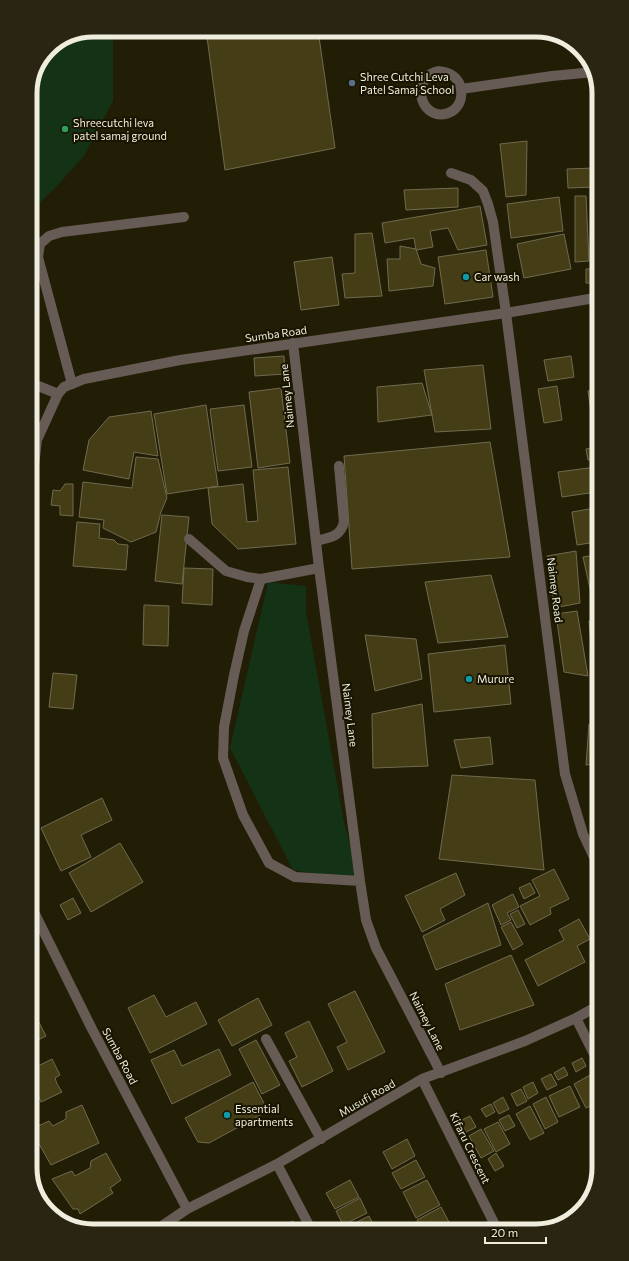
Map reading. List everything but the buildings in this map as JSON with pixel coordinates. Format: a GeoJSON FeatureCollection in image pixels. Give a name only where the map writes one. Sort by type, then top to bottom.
{"type":"FeatureCollection","features":[{"type":"Feature","properties":{"kind":"street"},"geometry":{"type":"LineString","coordinates":[[438,71],[446,72],[452,75],[458,80],[461,89],[462,97],[459,105],[450,113],[444,114],[438,114],[427,108],[421,95],[421,87],[427,76],[438,71]]}},
{"type":"Feature","properties":{"kind":"street"},"geometry":{"type":"LineString","coordinates":[[461,89],[552,76],[588,73]]}},
{"type":"Feature","properties":{"kind":"street","name":"Naimey Road"},"geometry":{"type":"LineString","coordinates":[[451,173],[471,180],[483,191],[493,222],[566,774],[583,834],[592,853]]}},
{"type":"Feature","properties":{"kind":"street"},"geometry":{"type":"LineString","coordinates":[[72,384],[38,257],[40,244],[50,236],[62,232],[184,217]]}},
{"type":"Feature","properties":{"kind":"street","name":"Sumba Road"},"geometry":{"type":"LineString","coordinates":[[37,440],[58,394],[64,387],[96,377],[180,360],[506,313],[592,299]]}},
{"type":"Feature","properties":{"kind":"street","name":"Naimey Lane"},"geometry":{"type":"LineString","coordinates":[[293,343],[318,568],[366,920],[376,948],[440,1073]]}},
{"type":"Feature","properties":{"kind":"street"},"geometry":{"type":"LineString","coordinates":[[37,386],[58,394]]}},
{"type":"Feature","properties":{"kind":"street"},"geometry":{"type":"LineString","coordinates":[[316,541],[336,536],[342,530],[344,522],[339,466]]}},
{"type":"Feature","properties":{"kind":"street"},"geometry":{"type":"LineString","coordinates":[[188,539],[226,571],[247,578],[261,580],[318,568]]}},
{"type":"Feature","properties":{"kind":"street"},"geometry":{"type":"LineString","coordinates":[[261,580],[244,631],[234,675],[224,726],[223,758],[244,815],[269,863],[295,877],[360,881]]}},
{"type":"Feature","properties":{"kind":"street","name":"Sumba Road"},"geometry":{"type":"LineString","coordinates":[[37,918],[92,1029],[187,1210]]}},
{"type":"Feature","properties":{"kind":"street","name":"Musufi Road"},"geometry":{"type":"LineString","coordinates":[[165,1224],[187,1210],[277,1164],[422,1079],[525,1041],[592,1009]]}},
{"type":"Feature","properties":{"kind":"street"},"geometry":{"type":"LineString","coordinates":[[576,1018],[592,1050]]}},
{"type":"Feature","properties":{"kind":"street"},"geometry":{"type":"LineString","coordinates":[[266,1039],[320,1139]]}},
{"type":"Feature","properties":{"kind":"street","name":"Kifaru Crescent"},"geometry":{"type":"LineString","coordinates":[[422,1079],[494,1224]]}},
{"type":"Feature","properties":{"kind":"street"},"geometry":{"type":"LineString","coordinates":[[277,1164],[307,1224]]}},
{"type":"Feature","properties":{"kind":"green space","name":"Shreecutchi leva patel samaj ground"},"geometry":{"type":"Polygon","coordinates":[[[92,37],[113,37],[113,101],[84,156],[37,205],[37,89],[41,71],[53,53],[71,41],[92,37]]]}},
{"type":"Feature","properties":{"kind":"green space"},"geometry":{"type":"Polygon","coordinates":[[[268,582],[306,586],[306,612],[344,822],[360,881],[293,870],[230,748],[268,582]]]}},
{"type":"Feature","properties":{"kind":"place","name":"Shree Cutchi Leva Patel Samaj School"},"geometry":{"type":"Point","coordinates":[352,83]}},
{"type":"Feature","properties":{"kind":"place","name":"Shreecutchi leva patel samaj ground"},"geometry":{"type":"Point","coordinates":[65,129]}},
{"type":"Feature","properties":{"kind":"place","name":"Car wash"},"geometry":{"type":"Point","coordinates":[466,277]}},
{"type":"Feature","properties":{"kind":"place","name":"Murure"},"geometry":{"type":"Point","coordinates":[469,679]}},
{"type":"Feature","properties":{"kind":"place","name":"Essential apartments"},"geometry":{"type":"Point","coordinates":[227,1115]}}]}
